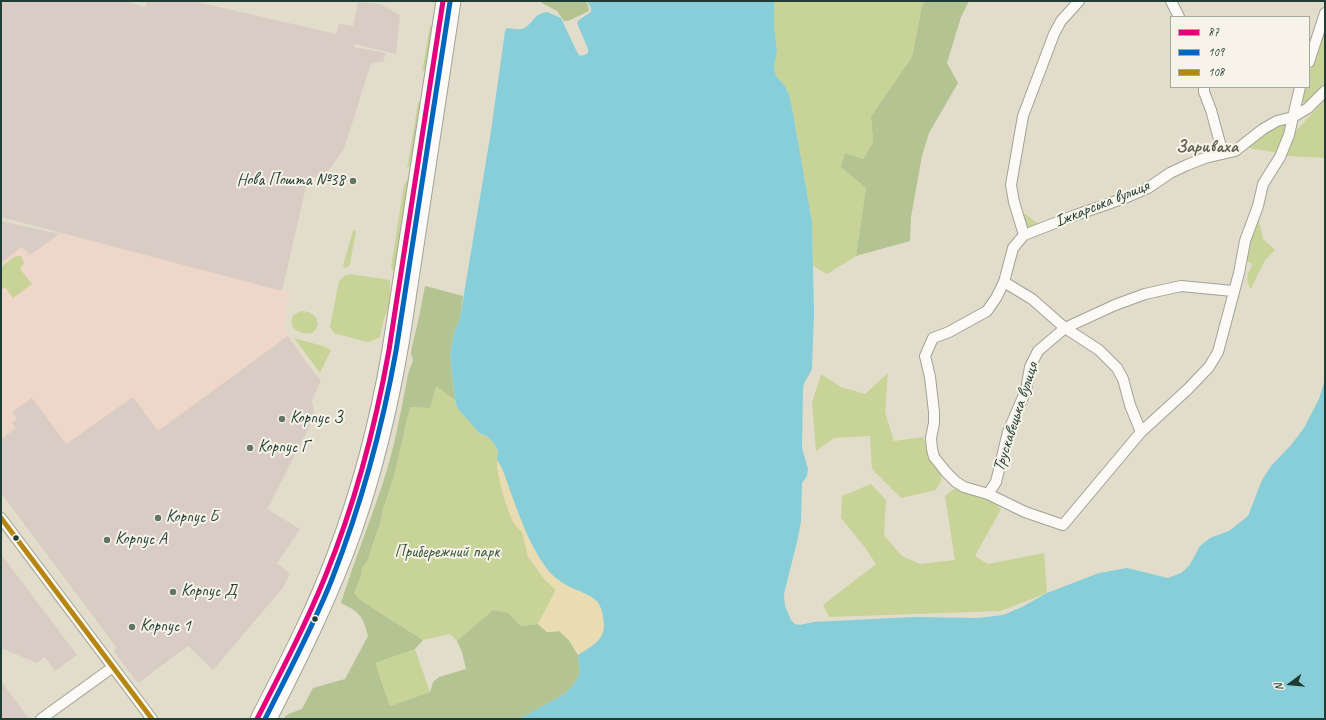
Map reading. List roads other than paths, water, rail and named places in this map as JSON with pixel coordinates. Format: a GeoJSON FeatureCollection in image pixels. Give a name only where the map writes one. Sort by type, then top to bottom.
{"type":"FeatureCollection","features":[{"type":"Feature","properties":{"kind":"main road"},"geometry":{"type":"LineString","coordinates":[[257,719],[324,581],[345,525],[368,449],[382,393],[390,350],[443,1]]}},
{"type":"Feature","properties":{"kind":"main road"},"geometry":{"type":"LineString","coordinates":[[270,719],[335,582],[355,532],[379,455],[394,390],[403,338],[454,1]]}},
{"type":"Feature","properties":{"kind":"street"},"geometry":{"type":"LineString","coordinates":[[1079,1],[1061,21],[1054,34],[1023,116],[1011,185],[1014,202],[1024,235],[1013,248],[1004,282],[1032,299],[1066,328],[1099,350],[1117,368],[1123,379],[1130,405],[1141,432]]}},
{"type":"Feature","properties":{"kind":"street"},"geometry":{"type":"LineString","coordinates":[[1170,1],[1178,16]]}},
{"type":"Feature","properties":{"kind":"street"},"geometry":{"type":"LineString","coordinates":[[1310,59],[1325,20]]}},
{"type":"Feature","properties":{"kind":"street"},"geometry":{"type":"LineString","coordinates":[[1204,88],[1223,154]]}},
{"type":"Feature","properties":{"kind":"street"},"geometry":{"type":"LineString","coordinates":[[1293,117],[1300,88]]}},
{"type":"Feature","properties":{"kind":"street","name":"Іжкарська вулиця"},"geometry":{"type":"LineString","coordinates":[[1024,235],[1125,198],[1148,188],[1170,173],[1187,165],[1205,158],[1235,151],[1263,129],[1277,121],[1293,117],[1308,108],[1325,91]]}},
{"type":"Feature","properties":{"kind":"street","name":"Трускавецька вулиця"},"geometry":{"type":"LineString","coordinates":[[1004,282],[987,311],[949,332],[933,338],[926,356],[934,412],[934,423],[931,438],[932,449],[934,457],[946,472],[956,482],[964,487],[988,494],[1025,512],[1063,525],[1141,432],[1188,389],[1209,367],[1218,352],[1239,274],[1245,241],[1258,206],[1263,184],[1280,157],[1289,135],[1293,117]]}},
{"type":"Feature","properties":{"kind":"street","name":"Трускавецька вулиця"},"geometry":{"type":"LineString","coordinates":[[988,494],[996,482],[1008,432],[1026,390],[1030,367],[1038,351],[1066,328],[1115,305],[1145,294],[1181,286],[1234,291]]}},
{"type":"Feature","properties":{"kind":"street"},"geometry":{"type":"LineString","coordinates":[[1,518],[152,719]]}},
{"type":"Feature","properties":{"kind":"street"},"geometry":{"type":"LineString","coordinates":[[41,719],[113,667]]}},
{"type":"Feature","properties":{"kind":"water"},"geometry":{"type":"Polygon","coordinates":[[[587,1],[774,1],[774,26],[777,51],[774,67],[777,77],[785,86],[792,107],[812,222],[814,313],[812,368],[803,386],[802,448],[808,469],[807,476],[802,483],[801,522],[784,594],[785,606],[791,620],[795,624],[800,625],[813,622],[915,617],[978,618],[1003,615],[1022,607],[1047,593],[1099,573],[1127,568],[1168,578],[1181,573],[1189,566],[1200,546],[1210,538],[1229,531],[1248,516],[1262,480],[1271,466],[1291,445],[1304,428],[1319,399],[1325,379],[1325,719],[519,719],[565,694],[575,683],[580,673],[578,655],[598,641],[603,631],[603,615],[600,606],[594,598],[558,580],[547,569],[538,555],[526,531],[502,468],[497,460],[498,451],[495,445],[487,436],[479,433],[457,407],[450,355],[454,333],[460,318],[491,131],[505,31],[507,28],[522,29],[530,24],[536,17],[547,12],[561,18],[577,52],[580,56],[584,55],[588,53],[588,49],[577,23],[591,12],[591,8],[587,1]]]}},
{"type":"Feature","properties":{"kind":"place","name":"Нова Пошта №38"},"geometry":{"type":"Point","coordinates":[353,181]}},
{"type":"Feature","properties":{"kind":"place","name":"Корпус З"},"geometry":{"type":"Point","coordinates":[282,419]}},
{"type":"Feature","properties":{"kind":"place","name":"Корпус Г"},"geometry":{"type":"Point","coordinates":[250,448]}},
{"type":"Feature","properties":{"kind":"place","name":"Корпус Б"},"geometry":{"type":"Point","coordinates":[158,518]}},
{"type":"Feature","properties":{"kind":"place","name":"Корпус А"},"geometry":{"type":"Point","coordinates":[107,540]}},
{"type":"Feature","properties":{"kind":"place","name":"Корпус Д"},"geometry":{"type":"Point","coordinates":[173,592]}},
{"type":"Feature","properties":{"kind":"place","name":"Корпус 1"},"geometry":{"type":"Point","coordinates":[132,627]}},
{"type":"Feature","properties":{"kind":"district","name":"Зариваха"},"geometry":{"type":"Point","coordinates":[1207,147]}},
{"type":"Feature","properties":{"kind":"park label","name":"Прибережний парк"},"geometry":{"type":"Point","coordinates":[447,553]}}]}
